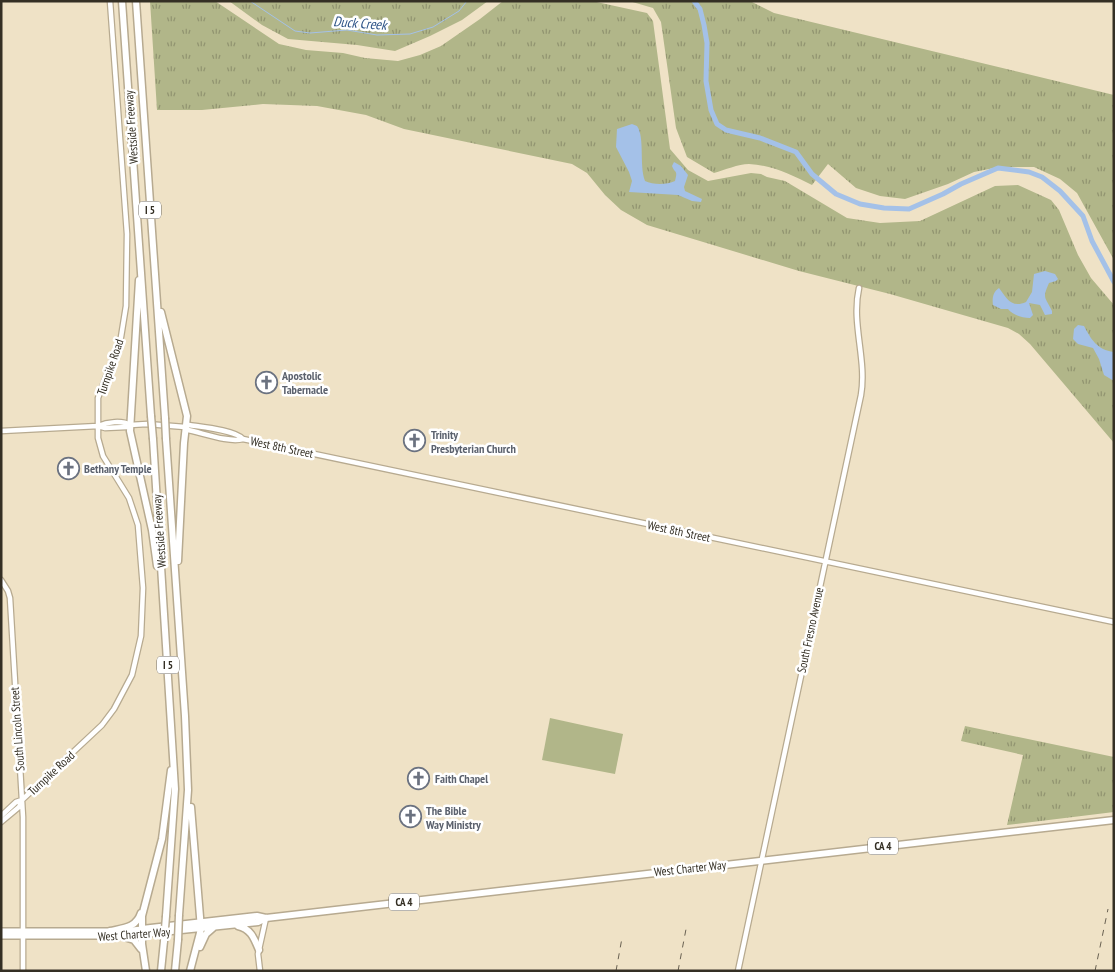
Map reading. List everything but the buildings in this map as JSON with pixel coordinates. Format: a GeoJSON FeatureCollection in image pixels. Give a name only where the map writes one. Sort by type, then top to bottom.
{"type":"FeatureCollection","features":[{"type":"Feature","properties":{"kind":"highway","name":"Westside Freeway"},"geometry":{"type":"LineString","coordinates":[[122,1],[142,266],[142,300],[153,439],[175,790],[162,971]]}},
{"type":"Feature","properties":{"kind":"highway","name":"Westside Freeway"},"geometry":{"type":"LineString","coordinates":[[136,1],[176,579],[188,790],[175,971]]}},
{"type":"Feature","properties":{"kind":"highway"},"geometry":{"type":"LineString","coordinates":[[142,266],[138,283],[130,425],[152,530],[158,570],[162,582]]}},
{"type":"Feature","properties":{"kind":"highway"},"geometry":{"type":"LineString","coordinates":[[154,266],[164,328],[187,416],[176,579]]}},
{"type":"Feature","properties":{"kind":"highway"},"geometry":{"type":"LineString","coordinates":[[146,971],[143,955],[142,916],[162,839],[173,749]]}},
{"type":"Feature","properties":{"kind":"highway"},"geometry":{"type":"LineString","coordinates":[[188,790],[191,801],[201,926],[190,971]]}},
{"type":"Feature","properties":{"kind":"highway","name":"West Charter Way"},"geometry":{"type":"LineString","coordinates":[[143,932],[201,926],[219,921],[257,916],[266,918],[1114,820]]}},
{"type":"Feature","properties":{"kind":"highway"},"geometry":{"type":"LineString","coordinates":[[110,931],[136,923],[147,898]]}},
{"type":"Feature","properties":{"kind":"highway"},"geometry":{"type":"LineString","coordinates":[[199,904],[206,915],[219,921]]}},
{"type":"Feature","properties":{"kind":"highway","name":"West Charter Way"},"geometry":{"type":"LineString","coordinates":[[201,926],[234,925],[258,922],[266,918]]}},
{"type":"Feature","properties":{"kind":"highway"},"geometry":{"type":"LineString","coordinates":[[234,925],[248,930],[252,934],[259,950]]}},
{"type":"Feature","properties":{"kind":"highway"},"geometry":{"type":"LineString","coordinates":[[194,959],[206,934],[215,927]]}},
{"type":"Feature","properties":{"kind":"highway"},"geometry":{"type":"LineString","coordinates":[[121,936],[136,942],[143,955]]}},
{"type":"Feature","properties":{"kind":"main road","name":"West Charter Way"},"geometry":{"type":"LineString","coordinates":[[1,931],[74,936],[121,936],[143,932]]}},
{"type":"Feature","properties":{"kind":"main road","name":"West Charter Way"},"geometry":{"type":"LineString","coordinates":[[1,936],[96,931],[143,932]]}},
{"type":"Feature","properties":{"kind":"main road"},"geometry":{"type":"LineString","coordinates":[[74,936],[78,934],[92,934],[96,931]]}},
{"type":"Feature","properties":{"kind":"street","name":"Turnpike Road"},"geometry":{"type":"LineString","coordinates":[[1,822],[19,807],[22,800],[102,725],[119,701],[128,684],[138,652],[143,602],[138,525],[129,498],[101,451],[98,438],[98,398],[120,337],[126,306],[127,234],[110,1]]}},
{"type":"Feature","properties":{"kind":"street","name":"South Fresno Avenue"},"geometry":{"type":"LineString","coordinates":[[738,971],[863,388],[863,367],[856,317],[859,288]]}},
{"type":"Feature","properties":{"kind":"street","name":"West 8th Street"},"geometry":{"type":"LineString","coordinates":[[1,431],[98,426],[105,428],[128,427],[130,425],[147,424],[185,427],[189,425],[240,435],[243,439]]}},
{"type":"Feature","properties":{"kind":"street","name":"West 8th Street"},"geometry":{"type":"LineString","coordinates":[[185,427],[188,430],[213,436],[234,440],[243,439],[1114,622]]}},
{"type":"Feature","properties":{"kind":"street"},"geometry":{"type":"LineString","coordinates":[[213,436],[225,432],[234,440]]}},
{"type":"Feature","properties":{"kind":"street","name":"South Lincoln Street"},"geometry":{"type":"LineString","coordinates":[[1,580],[10,598],[22,800],[23,971]]}},
{"type":"Feature","properties":{"kind":"street","name":"Turnpike Road"},"geometry":{"type":"LineString","coordinates":[[1,816],[16,802],[22,800]]}},
{"type":"Feature","properties":{"kind":"street"},"geometry":{"type":"LineString","coordinates":[[260,971],[259,950],[266,918]]}},
{"type":"Feature","properties":{"kind":"green space"},"geometry":{"type":"Polygon","coordinates":[[[150,1],[215,1],[279,44],[306,50],[398,61],[420,55],[441,46],[503,1],[592,1],[647,13],[653,21],[670,149],[688,170],[708,181],[751,173],[761,174],[785,181],[847,218],[880,223],[920,221],[995,186],[1018,185],[1051,200],[1059,210],[1078,255],[1091,278],[1114,305],[1114,443],[1030,344],[1019,334],[1008,328],[890,294],[799,271],[647,225],[621,210],[605,195],[587,173],[572,164],[404,129],[366,115],[317,106],[263,104],[202,110],[157,110],[150,1]]]}},
{"type":"Feature","properties":{"kind":"green space"},"geometry":{"type":"Polygon","coordinates":[[[229,1],[488,1],[462,20],[395,51],[357,45],[288,39],[262,25],[229,1]]]}},
{"type":"Feature","properties":{"kind":"green space"},"geometry":{"type":"Polygon","coordinates":[[[629,1],[750,1],[774,13],[1114,95],[1114,260],[1077,193],[1060,179],[1034,167],[999,167],[974,172],[948,184],[905,199],[880,196],[856,188],[828,164],[812,185],[766,166],[740,165],[714,173],[687,157],[676,128],[661,22],[653,8],[629,1]]]}},
{"type":"Feature","properties":{"kind":"green space"},"geometry":{"type":"Polygon","coordinates":[[[550,718],[623,734],[615,774],[542,760],[550,718]]]}},
{"type":"Feature","properties":{"kind":"green space"},"geometry":{"type":"Polygon","coordinates":[[[965,726],[1114,757],[1114,812],[1007,825],[1023,755],[961,741],[965,726]]]}},
{"type":"Feature","properties":{"kind":"water"},"geometry":{"type":"Polygon","coordinates":[[[632,124],[637,126],[641,137],[642,167],[645,181],[660,184],[675,181],[676,173],[672,166],[674,162],[681,166],[688,175],[684,187],[685,191],[702,199],[701,202],[692,201],[678,195],[629,192],[632,181],[616,147],[617,129],[632,124]]]}},
{"type":"Feature","properties":{"kind":"water"},"geometry":{"type":"Polygon","coordinates":[[[1045,271],[1055,274],[1058,279],[1049,283],[1045,295],[1052,314],[1045,315],[1040,305],[1029,303],[1033,315],[1030,318],[993,305],[993,295],[999,288],[1009,301],[1016,304],[1026,302],[1032,292],[1034,274],[1045,271]]]}},
{"type":"Feature","properties":{"kind":"water"},"geometry":{"type":"Polygon","coordinates":[[[1078,325],[1084,326],[1092,339],[1103,349],[1114,352],[1114,381],[1104,375],[1093,348],[1078,344],[1073,339],[1074,329],[1078,325]]]}},
{"type":"Feature","properties":{"kind":"waterway","name":"Duck Creek"},"geometry":{"type":"LineString","coordinates":[[250,1],[295,31],[310,33],[347,30],[377,35],[410,34],[433,27],[459,11],[467,1]]}},
{"type":"Feature","properties":{"kind":"waterway"},"geometry":{"type":"LineString","coordinates":[[694,1],[700,9],[704,25],[707,43],[706,81],[711,110],[717,124],[726,130],[760,138],[796,152],[812,174],[836,194],[860,204],[884,208],[909,209],[998,168],[1029,172],[1042,177],[1060,191],[1083,216],[1092,241],[1114,282]]}},
{"type":"Feature","properties":{"kind":"railway"},"geometry":{"type":"LineString","coordinates":[[1095,971],[1108,909]]}},
{"type":"Feature","properties":{"kind":"railway"},"geometry":{"type":"LineString","coordinates":[[678,971],[687,924]]}},
{"type":"Feature","properties":{"kind":"railway"},"geometry":{"type":"LineString","coordinates":[[616,971],[622,938]]}},
{"type":"Feature","properties":{"kind":"place","name":"Apostolic Tabernacle"},"geometry":{"type":"Point","coordinates":[266,382]}},
{"type":"Feature","properties":{"kind":"place","name":"Trinity Presbyterian Church"},"geometry":{"type":"Point","coordinates":[415,441]}},
{"type":"Feature","properties":{"kind":"place","name":"Bethany Temple"},"geometry":{"type":"Point","coordinates":[68,468]}},
{"type":"Feature","properties":{"kind":"place","name":"Faith Chapel"},"geometry":{"type":"Point","coordinates":[419,778]}},
{"type":"Feature","properties":{"kind":"place","name":"The Bible Way Ministry"},"geometry":{"type":"Point","coordinates":[410,817]}}]}
